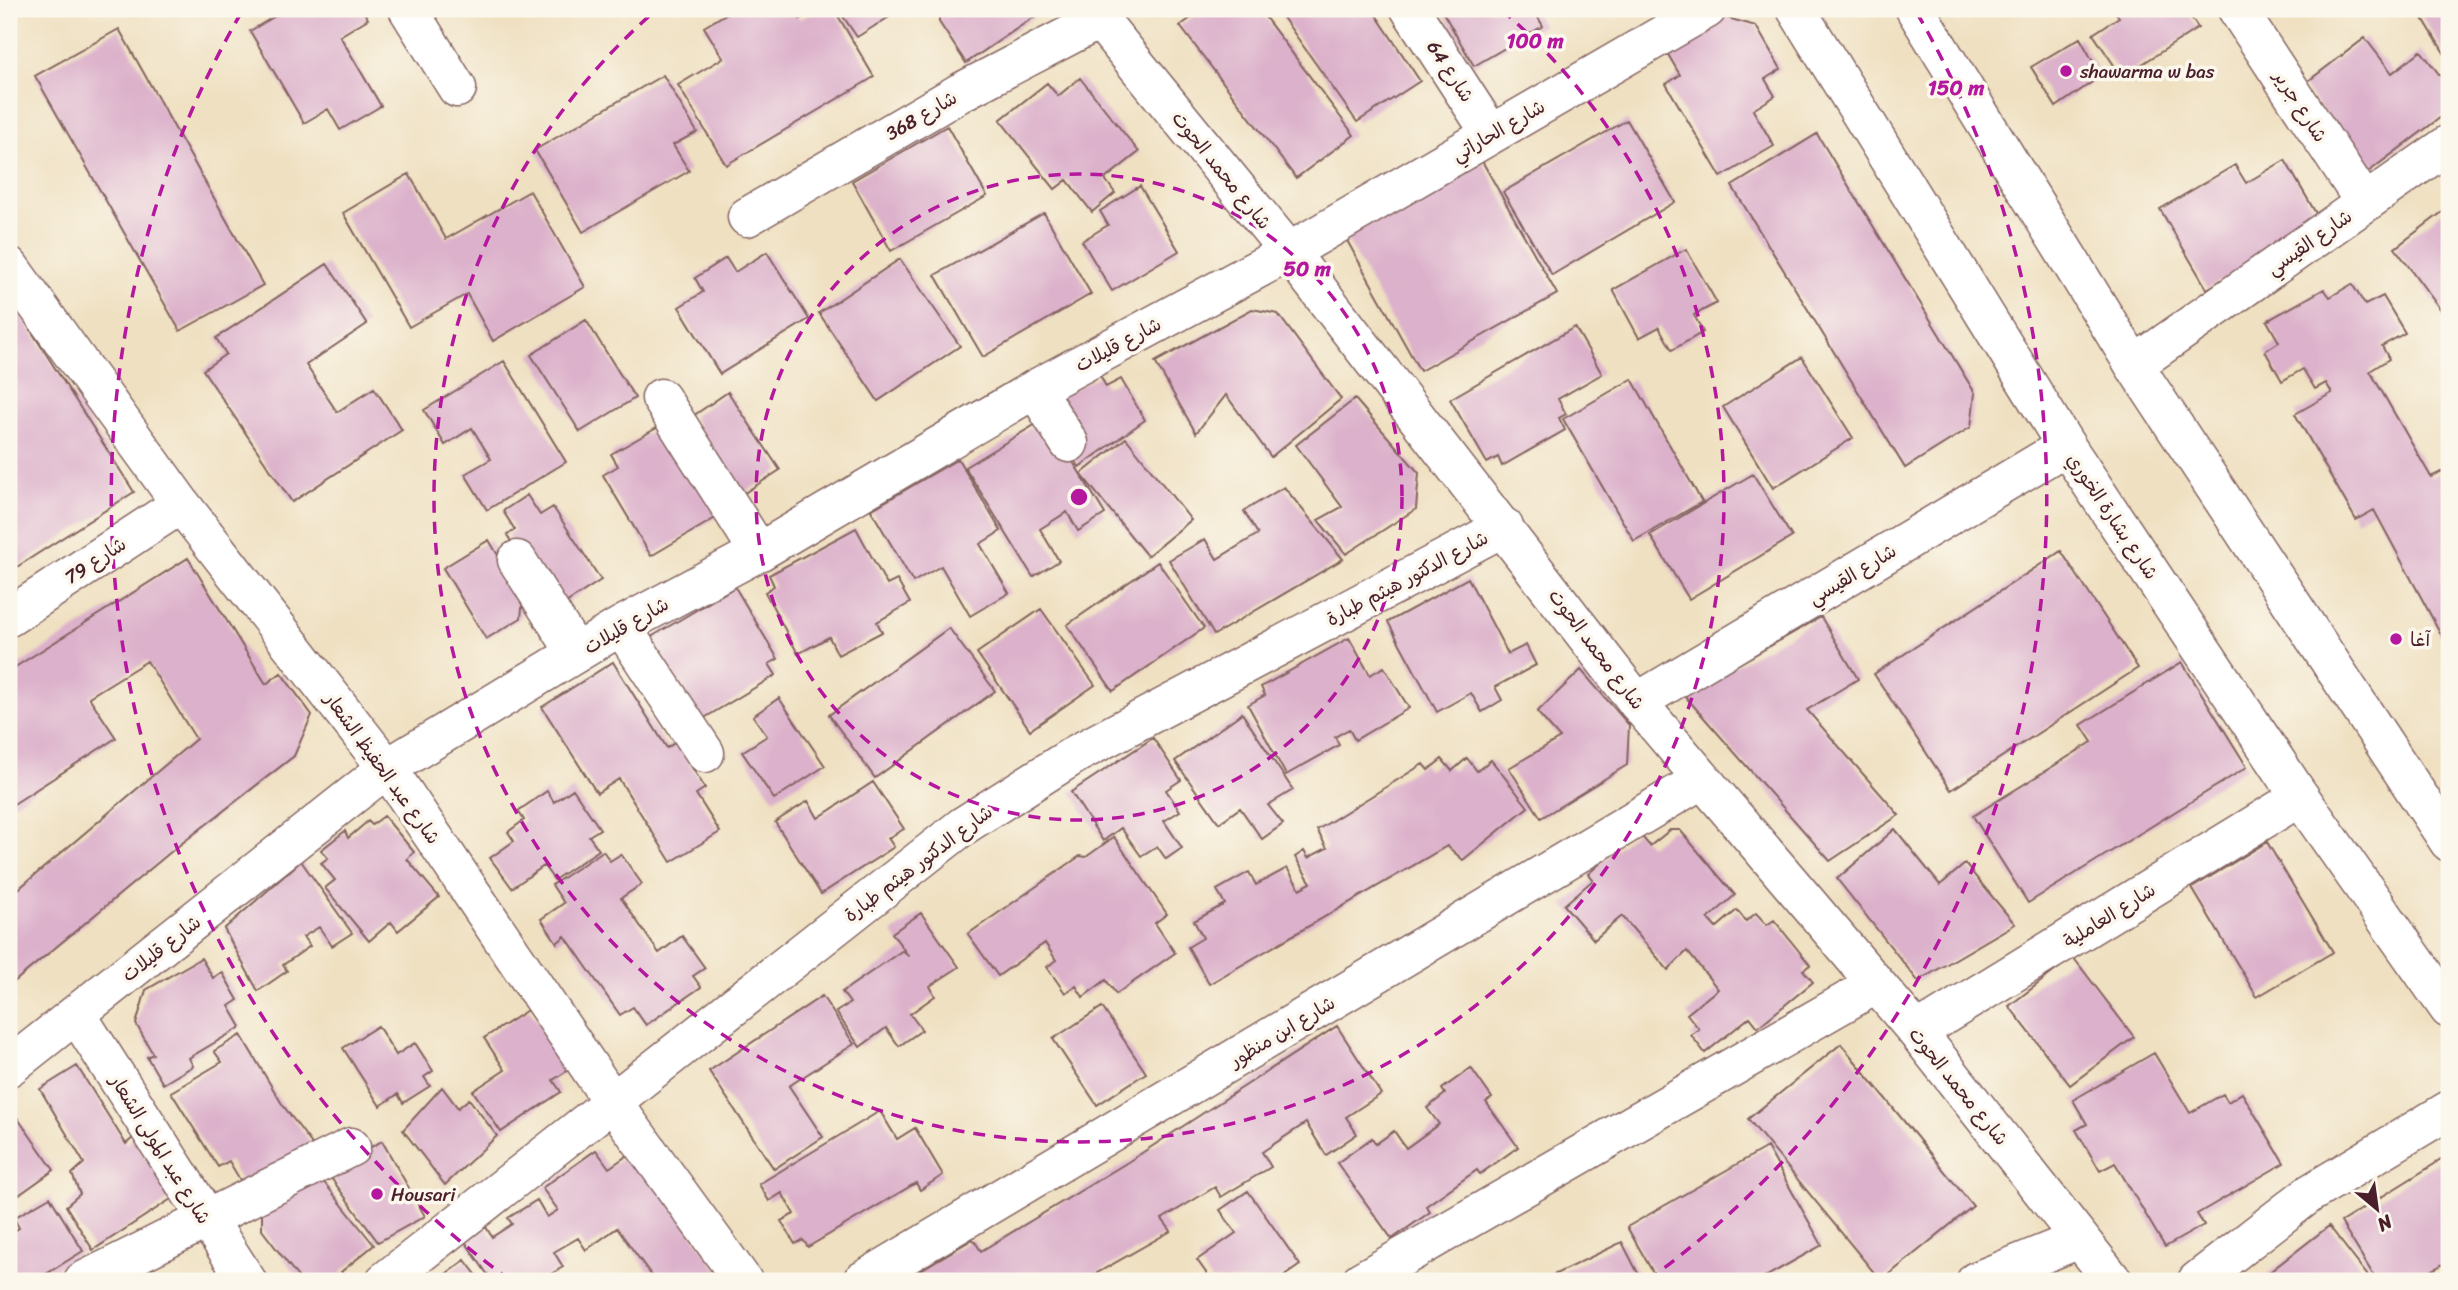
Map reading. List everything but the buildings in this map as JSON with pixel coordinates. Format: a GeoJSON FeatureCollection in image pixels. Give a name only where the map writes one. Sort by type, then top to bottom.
{"type":"FeatureCollection","features":[{"type":"Feature","properties":{"kind":"street"},"geometry":{"type":"LineString","coordinates":[[408,9],[457,88]]}},
{"type":"Feature","properties":{"kind":"street","name":"شارع 64"},"geometry":{"type":"LineString","coordinates":[[1410,9],[1491,134]]}},
{"type":"Feature","properties":{"kind":"street","name":"شارع الحاراتي"},"geometry":{"type":"LineString","coordinates":[[1289,252],[1707,9]]}},
{"type":"Feature","properties":{"kind":"street","name":"شارع بشارة الخوري"},"geometry":{"type":"LineString","coordinates":[[1796,9],[2066,446],[2300,797],[2449,1009]]}},
{"type":"Feature","properties":{"kind":"street"},"geometry":{"type":"LineString","coordinates":[[1915,9],[2134,365],[2449,842]]}},
{"type":"Feature","properties":{"kind":"street","name":"شارع جرير"},"geometry":{"type":"LineString","coordinates":[[2237,9],[2365,203]]}},
{"type":"Feature","properties":{"kind":"street","name":"شارع 368"},"geometry":{"type":"LineString","coordinates":[[747,217],[1095,14]]}},
{"type":"Feature","properties":{"kind":"street","name":"شارع محمد الحوت"},"geometry":{"type":"LineString","coordinates":[[1095,14],[1289,252],[1637,702],[1917,1032],[2113,1281]]}},
{"type":"Feature","properties":{"kind":"street","name":"شارع القيسي"},"geometry":{"type":"LineString","coordinates":[[2134,365],[2449,144]]}},
{"type":"Feature","properties":{"kind":"street","name":"شارع قليلات"},"geometry":{"type":"LineString","coordinates":[[9,1067],[387,768],[621,626],[759,552],[1035,389],[1289,252]]}},
{"type":"Feature","properties":{"kind":"street","name":"شارع عبد الحفيظ الشعار"},"geometry":{"type":"LineString","coordinates":[[9,266],[181,504],[387,768],[614,1104],[743,1281]]}},
{"type":"Feature","properties":{"kind":"street"},"geometry":{"type":"LineString","coordinates":[[1035,389],[1069,443]]}},
{"type":"Feature","properties":{"kind":"street"},"geometry":{"type":"LineString","coordinates":[[662,398],[759,552]]}},
{"type":"Feature","properties":{"kind":"street","name":"شارع القيسي"},"geometry":{"type":"LineString","coordinates":[[1637,702],[2066,446]]}},
{"type":"Feature","properties":{"kind":"street","name":"شارع 79"},"geometry":{"type":"LineString","coordinates":[[9,617],[181,504]]}},
{"type":"Feature","properties":{"kind":"street","name":"شارع الدكتور هيثم طبارة"},"geometry":{"type":"LineString","coordinates":[[385,1281],[614,1104],[853,910],[963,826],[1076,754],[1504,527]]}},
{"type":"Feature","properties":{"kind":"street"},"geometry":{"type":"LineString","coordinates":[[517,560],[576,653]]}},
{"type":"Feature","properties":{"kind":"street"},"geometry":{"type":"LineString","coordinates":[[621,626],[705,754]]}},
{"type":"Feature","properties":{"kind":"street","name":"شارع ابن منظور"},"geometry":{"type":"LineString","coordinates":[[862,1281],[1701,780]]}},
{"type":"Feature","properties":{"kind":"street","name":"شارع العاملية"},"geometry":{"type":"LineString","coordinates":[[1917,1032],[2300,797]]}},
{"type":"Feature","properties":{"kind":"street"},"geometry":{"type":"LineString","coordinates":[[1361,1281],[1875,985]]}},
{"type":"Feature","properties":{"kind":"street","name":"شارع عبد المولى الشعار"},"geometry":{"type":"LineString","coordinates":[[77,1015],[206,1221],[247,1281]]}},
{"type":"Feature","properties":{"kind":"street"},"geometry":{"type":"LineString","coordinates":[[2197,1281],[2309,1194],[2449,1110]]}},
{"type":"Feature","properties":{"kind":"street"},"geometry":{"type":"LineString","coordinates":[[83,1281],[351,1147]]}},
{"type":"Feature","properties":{"kind":"street"},"geometry":{"type":"LineString","coordinates":[[1976,1281],[2080,1239]]}},
{"type":"Feature","properties":{"kind":"place","name":"shawarma w bas"},"geometry":{"type":"Point","coordinates":[2066,71]}},
{"type":"Feature","properties":{"kind":"place","name":"آغا"},"geometry":{"type":"Point","coordinates":[2396,639]}},
{"type":"Feature","properties":{"kind":"place","name":"Housari"},"geometry":{"type":"Point","coordinates":[377,1194]}}]}
